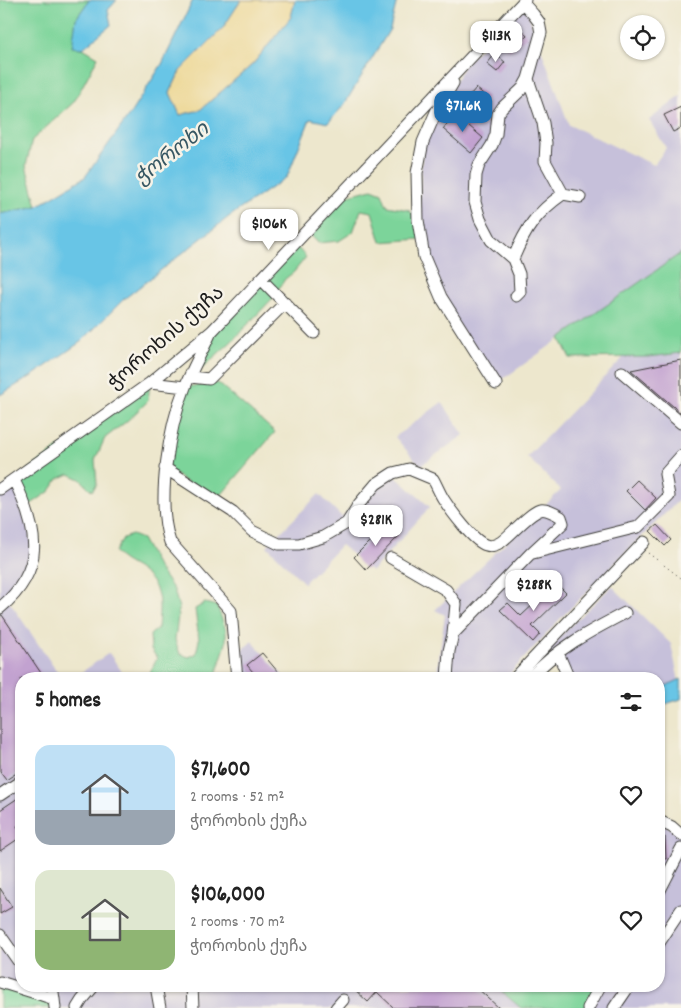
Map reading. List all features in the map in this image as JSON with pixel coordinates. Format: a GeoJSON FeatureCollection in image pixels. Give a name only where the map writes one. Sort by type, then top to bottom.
{"type":"FeatureCollection","features":[{"type":"Feature","properties":{"kind":"street","name":"ჭოროხის ქუჩა"},"geometry":{"type":"LineString","coordinates":[[0,489],[150,383],[212,331],[524,2]]}},
{"type":"Feature","properties":{"kind":"street"},"geometry":{"type":"LineString","coordinates":[[516,296],[520,292],[519,274],[513,259],[491,240],[480,219],[475,202],[476,175],[479,165],[492,145],[496,134],[498,114],[523,88],[528,79],[541,32],[539,22],[524,2]]}},
{"type":"Feature","properties":{"kind":"street"},"geometry":{"type":"LineString","coordinates":[[464,65],[436,112],[422,142],[417,173],[418,220],[424,257],[442,297],[496,384]]}},
{"type":"Feature","properties":{"kind":"street"},"geometry":{"type":"LineString","coordinates":[[528,79],[543,123],[546,143],[545,161],[563,194]]}},
{"type":"Feature","properties":{"kind":"street"},"geometry":{"type":"LineString","coordinates":[[513,259],[523,234],[547,205],[563,194],[580,198]]}},
{"type":"Feature","properties":{"kind":"street"},"geometry":{"type":"LineString","coordinates":[[261,279],[314,333]]}},
{"type":"Feature","properties":{"kind":"street"},"geometry":{"type":"LineString","coordinates":[[150,383],[187,382],[209,379],[284,303]]}},
{"type":"Feature","properties":{"kind":"street"},"geometry":{"type":"LineString","coordinates":[[212,331],[187,382],[172,432],[165,468],[163,515],[170,542],[230,611],[235,672]]}},
{"type":"Feature","properties":{"kind":"street"},"geometry":{"type":"LineString","coordinates":[[622,372],[681,423]]}},
{"type":"Feature","properties":{"kind":"street"},"geometry":{"type":"LineString","coordinates":[[531,553],[638,527],[670,496],[665,474],[681,456]]}},
{"type":"Feature","properties":{"kind":"street"},"geometry":{"type":"LineString","coordinates":[[165,468],[233,512],[252,531],[279,544],[299,544],[323,538],[347,523],[359,504],[376,484],[393,473],[409,469],[433,479],[443,499],[456,516],[478,542],[485,545],[494,546],[499,543],[539,510],[544,509],[562,517],[563,522],[560,526],[531,553],[453,634]]}},
{"type":"Feature","properties":{"kind":"street"},"geometry":{"type":"LineString","coordinates":[[0,608],[9,601],[23,582],[32,566],[34,550],[27,507],[14,480]]}},
{"type":"Feature","properties":{"kind":"street"},"geometry":{"type":"LineString","coordinates":[[521,672],[642,544]]}},
{"type":"Feature","properties":{"kind":"street"},"geometry":{"type":"LineString","coordinates":[[391,558],[446,590],[456,604],[448,672]]}},
{"type":"Feature","properties":{"kind":"street"},"geometry":{"type":"LineString","coordinates":[[537,672],[585,633],[625,614]]}},
{"type":"Feature","properties":{"kind":"street"},"geometry":{"type":"LineString","coordinates":[[558,653],[566,672]]}},
{"type":"Feature","properties":{"kind":"street"},"geometry":{"type":"LineString","coordinates":[[0,795],[15,786]]}},
{"type":"Feature","properties":{"kind":"street"},"geometry":{"type":"LineString","coordinates":[[665,824],[681,835]]}},
{"type":"Feature","properties":{"kind":"street"},"geometry":{"type":"LineString","coordinates":[[665,880],[681,849]]}},
{"type":"Feature","properties":{"kind":"street"},"geometry":{"type":"LineString","coordinates":[[665,934],[681,910]]}},
{"type":"Feature","properties":{"kind":"street"},"geometry":{"type":"LineString","coordinates":[[0,935],[15,956]]}},
{"type":"Feature","properties":{"kind":"street"},"geometry":{"type":"LineString","coordinates":[[0,982],[15,985]]}},
{"type":"Feature","properties":{"kind":"street"},"geometry":{"type":"LineString","coordinates":[[40,992],[54,1003]]}},
{"type":"Feature","properties":{"kind":"street"},"geometry":{"type":"LineString","coordinates":[[77,1008],[89,992]]}},
{"type":"Feature","properties":{"kind":"street"},"geometry":{"type":"LineString","coordinates":[[157,992],[160,1008]]}},
{"type":"Feature","properties":{"kind":"street"},"geometry":{"type":"LineString","coordinates":[[192,992],[193,1008]]}},
{"type":"Feature","properties":{"kind":"street"},"geometry":{"type":"LineString","coordinates":[[588,1008],[597,992]]}},
{"type":"Feature","properties":{"kind":"street"},"geometry":{"type":"LineString","coordinates":[[614,1008],[625,992]]}},
{"type":"Feature","properties":{"kind":"path"},"geometry":{"type":"LineString","coordinates":[[642,544],[681,578]]}},
{"type":"Feature","properties":{"kind":"shaded area"},"geometry":{"type":"Polygon","coordinates":[[[524,2],[569,125],[654,165],[666,148],[649,120],[681,96],[681,253],[496,384],[441,297],[418,220],[423,142],[464,65],[524,2]]]}},
{"type":"Feature","properties":{"kind":"shaded area"},"geometry":{"type":"Polygon","coordinates":[[[681,353],[681,498],[560,619],[511,672],[437,672],[445,615],[435,610],[561,490],[527,457],[624,357],[649,357],[681,353]]]}},
{"type":"Feature","properties":{"kind":"shaded area"},"geometry":{"type":"Polygon","coordinates":[[[442,402],[464,435],[420,466],[395,437],[442,402]]]}},
{"type":"Feature","properties":{"kind":"shaded area"},"geometry":{"type":"Polygon","coordinates":[[[387,469],[430,507],[372,571],[341,545],[304,583],[267,546],[319,494],[342,517],[387,469]]]}},
{"type":"Feature","properties":{"kind":"shaded area"},"geometry":{"type":"Polygon","coordinates":[[[14,480],[34,550],[9,601],[57,672],[15,672],[15,989],[0,982],[0,489],[14,480]]]}},
{"type":"Feature","properties":{"kind":"shaded area"},"geometry":{"type":"Polygon","coordinates":[[[612,586],[671,644],[679,681],[665,687],[665,672],[557,672],[543,655],[612,586]]]}},
{"type":"Feature","properties":{"kind":"shaded area"},"geometry":{"type":"Polygon","coordinates":[[[252,641],[280,672],[236,672],[235,657],[252,641]]]}},
{"type":"Feature","properties":{"kind":"shaded area"},"geometry":{"type":"Polygon","coordinates":[[[109,653],[122,672],[82,672],[109,653]]]}},
{"type":"Feature","properties":{"kind":"shaded area"},"geometry":{"type":"Polygon","coordinates":[[[665,825],[681,835],[681,1008],[588,1008],[597,992],[665,992],[665,825]]]}},
{"type":"Feature","properties":{"kind":"shaded area"},"geometry":{"type":"Polygon","coordinates":[[[21,992],[502,992],[521,1008],[55,1008],[21,992]]]}},
{"type":"Feature","properties":{"kind":"green space"},"geometry":{"type":"Polygon","coordinates":[[[0,0],[89,0],[76,19],[73,47],[83,48],[98,57],[74,102],[32,140],[26,166],[37,206],[0,214],[0,0]]]}},
{"type":"Feature","properties":{"kind":"green space"},"geometry":{"type":"Polygon","coordinates":[[[372,189],[382,193],[387,206],[409,210],[418,220],[421,239],[381,242],[372,212],[361,210],[353,232],[339,241],[318,243],[307,231],[345,196],[372,189]]]}},
{"type":"Feature","properties":{"kind":"green space"},"geometry":{"type":"Polygon","coordinates":[[[294,244],[306,257],[294,272],[285,279],[272,299],[231,342],[202,368],[196,364],[212,331],[294,244]]]}},
{"type":"Feature","properties":{"kind":"green space"},"geometry":{"type":"Polygon","coordinates":[[[681,253],[681,353],[649,357],[570,358],[560,338],[681,253]]]}},
{"type":"Feature","properties":{"kind":"green space"},"geometry":{"type":"Polygon","coordinates":[[[150,383],[148,401],[105,438],[95,460],[97,484],[92,491],[80,479],[69,474],[58,479],[50,491],[27,507],[14,480],[150,383]]]}},
{"type":"Feature","properties":{"kind":"green space"},"geometry":{"type":"Polygon","coordinates":[[[218,383],[275,432],[216,501],[165,468],[185,387],[218,383]]]}},
{"type":"Feature","properties":{"kind":"green space"},"geometry":{"type":"Polygon","coordinates":[[[132,535],[142,539],[157,566],[174,590],[179,608],[175,640],[180,654],[189,657],[196,654],[199,640],[195,609],[205,603],[217,606],[226,630],[226,643],[217,672],[150,672],[157,658],[151,649],[150,635],[158,628],[158,594],[145,574],[122,559],[115,552],[123,538],[132,535]]]}},
{"type":"Feature","properties":{"kind":"green space"},"geometry":{"type":"Polygon","coordinates":[[[0,982],[15,987],[15,992],[32,992],[54,999],[55,1008],[0,1008],[0,982]]]}},
{"type":"Feature","properties":{"kind":"green space"},"geometry":{"type":"Polygon","coordinates":[[[502,992],[597,992],[588,1008],[521,1008],[502,992]]]}},
{"type":"Feature","properties":{"kind":"sand"},"geometry":{"type":"Polygon","coordinates":[[[241,0],[295,0],[291,17],[253,64],[200,110],[180,115],[170,93],[180,71],[223,28],[241,0]]]}},
{"type":"Feature","properties":{"kind":"water"},"geometry":{"type":"Polygon","coordinates":[[[89,0],[117,0],[108,10],[111,25],[83,48],[72,47],[76,19],[89,0]]]}},
{"type":"Feature","properties":{"kind":"water","name":"ჭოროხი"},"geometry":{"type":"Polygon","coordinates":[[[193,0],[241,0],[223,28],[180,71],[170,93],[180,115],[200,110],[253,64],[291,17],[295,0],[397,0],[390,29],[344,105],[328,123],[310,119],[287,177],[230,216],[124,299],[82,341],[32,376],[0,395],[0,214],[37,206],[85,177],[130,114],[162,64],[193,0]]]}},
{"type":"Feature","properties":{"kind":"water"},"geometry":{"type":"Polygon","coordinates":[[[681,679],[681,699],[665,704],[665,686],[681,679]]]}},
{"type":"Feature","properties":{"kind":"building"},"geometry":{"type":"Polygon","coordinates":[[[520,28],[527,36],[510,51],[503,43],[520,28]]]}},
{"type":"Feature","properties":{"kind":"building"},"geometry":{"type":"Polygon","coordinates":[[[495,54],[505,62],[497,72],[487,64],[495,54]]]}},
{"type":"Feature","properties":{"kind":"building"},"geometry":{"type":"Polygon","coordinates":[[[476,88],[487,97],[476,110],[465,101],[476,88]]]}},
{"type":"Feature","properties":{"kind":"building"},"geometry":{"type":"Polygon","coordinates":[[[681,107],[681,128],[673,132],[664,115],[681,107]]]}},
{"type":"Feature","properties":{"kind":"building"},"geometry":{"type":"Polygon","coordinates":[[[455,114],[483,138],[471,153],[443,129],[455,114]]]}},
{"type":"Feature","properties":{"kind":"building"},"geometry":{"type":"Polygon","coordinates":[[[681,360],[681,413],[631,370],[681,360]]]}},
{"type":"Feature","properties":{"kind":"building"},"geometry":{"type":"Polygon","coordinates":[[[637,480],[656,498],[645,510],[626,491],[637,480]]]}},
{"type":"Feature","properties":{"kind":"building"},"geometry":{"type":"Polygon","coordinates":[[[387,524],[399,536],[366,570],[354,557],[387,524]]]}},
{"type":"Feature","properties":{"kind":"building"},"geometry":{"type":"Polygon","coordinates":[[[657,525],[671,540],[665,546],[650,531],[657,525]]]}},
{"type":"Feature","properties":{"kind":"building"},"geometry":{"type":"Polygon","coordinates":[[[556,583],[566,593],[532,626],[540,634],[533,642],[500,610],[508,603],[521,616],[556,583]]]}},
{"type":"Feature","properties":{"kind":"building"},"geometry":{"type":"Polygon","coordinates":[[[0,615],[2,615],[40,672],[15,672],[15,774],[6,780],[0,772],[0,615]]]}},
{"type":"Feature","properties":{"kind":"building"},"geometry":{"type":"Polygon","coordinates":[[[262,653],[278,672],[253,672],[247,665],[262,653]]]}},
{"type":"Feature","properties":{"kind":"building"},"geometry":{"type":"Polygon","coordinates":[[[15,800],[15,841],[0,851],[0,810],[15,800]]]}},
{"type":"Feature","properties":{"kind":"building"},"geometry":{"type":"Polygon","coordinates":[[[0,888],[12,907],[0,914],[0,888]]]}},
{"type":"Feature","properties":{"kind":"building"},"geometry":{"type":"Polygon","coordinates":[[[357,992],[377,992],[368,1002],[357,992]]]}},
{"type":"Feature","properties":{"kind":"building"},"geometry":{"type":"Polygon","coordinates":[[[377,992],[482,992],[499,1008],[394,1008],[377,992]]]}}]}
